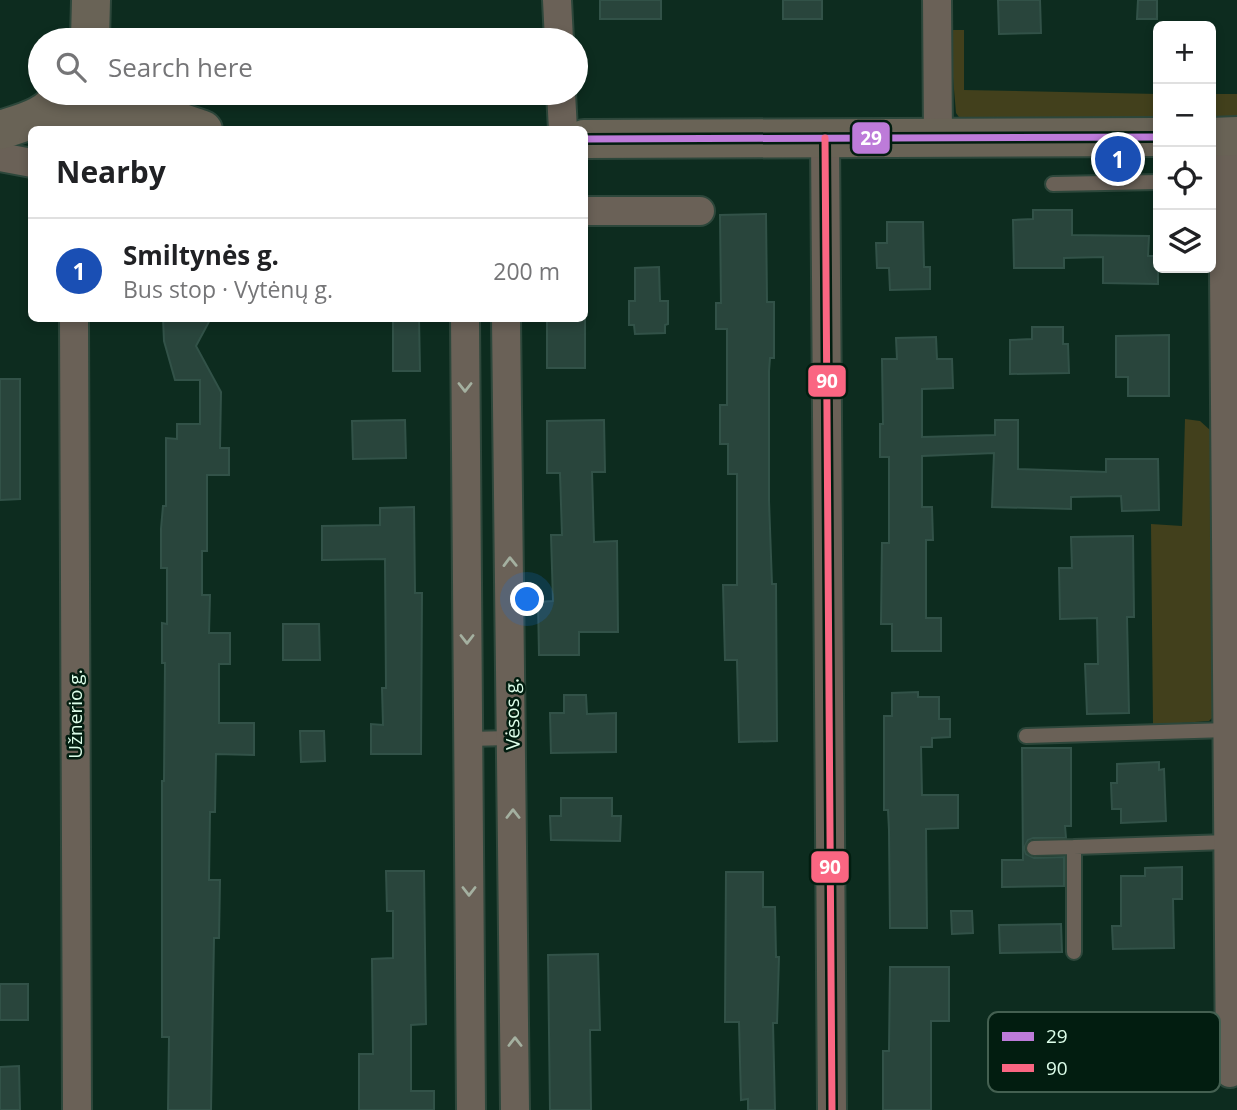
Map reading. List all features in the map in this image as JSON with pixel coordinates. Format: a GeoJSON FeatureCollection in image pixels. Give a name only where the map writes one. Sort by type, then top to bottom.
{"type":"FeatureCollection","features":[{"type":"Feature","properties":{"kind":"main road"},"geometry":{"type":"LineString","coordinates":[[0,130],[46,114],[55,105]]}},
{"type":"Feature","properties":{"kind":"main road"},"geometry":{"type":"LineString","coordinates":[[130,105],[145,116],[167,118],[191,126]]}},
{"type":"Feature","properties":{"kind":"main road"},"geometry":{"type":"LineString","coordinates":[[588,139],[1153,137]]}},
{"type":"Feature","properties":{"kind":"street"},"geometry":{"type":"LineString","coordinates":[[557,0],[558,28]]}},
{"type":"Feature","properties":{"kind":"street"},"geometry":{"type":"LineString","coordinates":[[937,0],[938,138]]}},
{"type":"Feature","properties":{"kind":"street"},"geometry":{"type":"LineString","coordinates":[[562,105],[563,126]]}},
{"type":"Feature","properties":{"kind":"street"},"geometry":{"type":"LineString","coordinates":[[0,136],[28,136]]}},
{"type":"Feature","properties":{"kind":"street"},"geometry":{"type":"LineString","coordinates":[[1224,136],[1228,842],[1233,1073]]}},
{"type":"Feature","properties":{"kind":"street"},"geometry":{"type":"LineString","coordinates":[[825,138],[832,1110]]}},
{"type":"Feature","properties":{"kind":"street"},"geometry":{"type":"LineString","coordinates":[[0,157],[28,162]]}},
{"type":"Feature","properties":{"kind":"street"},"geometry":{"type":"LineString","coordinates":[[588,211],[700,211]]}},
{"type":"Feature","properties":{"kind":"street","name":"Užnerio g."},"geometry":{"type":"LineString","coordinates":[[74,322],[77,1110]]}},
{"type":"Feature","properties":{"kind":"street"},"geometry":{"type":"LineString","coordinates":[[464,322],[471,1110]]}},
{"type":"Feature","properties":{"kind":"street","name":"Vėsos g."},"geometry":{"type":"LineString","coordinates":[[506,322],[515,1110]]}},
{"type":"Feature","properties":{"kind":"lane"},"geometry":{"type":"LineString","coordinates":[[1053,184],[1153,182]]}},
{"type":"Feature","properties":{"kind":"lane"},"geometry":{"type":"LineString","coordinates":[[1026,736],[1227,730]]}},
{"type":"Feature","properties":{"kind":"lane"},"geometry":{"type":"LineString","coordinates":[[468,739],[512,738]]}},
{"type":"Feature","properties":{"kind":"lane"},"geometry":{"type":"LineString","coordinates":[[1034,848],[1228,842]]}},
{"type":"Feature","properties":{"kind":"lane"},"geometry":{"type":"LineString","coordinates":[[1074,847],[1074,952]]}},
{"type":"Feature","properties":{"kind":"shaded area"},"geometry":{"type":"Polygon","coordinates":[[[949,30],[964,30],[964,90],[1153,94],[1153,123],[964,124],[956,113],[949,30]]]}},
{"type":"Feature","properties":{"kind":"shaded area"},"geometry":{"type":"Polygon","coordinates":[[[1216,94],[1237,94],[1237,122],[1216,123],[1216,94]]]}},
{"type":"Feature","properties":{"kind":"shaded area"},"geometry":{"type":"Polygon","coordinates":[[[1185,419],[1200,421],[1210,430],[1214,711],[1209,721],[1153,725],[1151,524],[1182,526],[1185,419]]]}},
{"type":"Feature","properties":{"kind":"building"},"geometry":{"type":"Polygon","coordinates":[[[600,0],[661,0],[661,19],[600,19],[600,0]]]}},
{"type":"Feature","properties":{"kind":"building"},"geometry":{"type":"Polygon","coordinates":[[[783,0],[822,0],[822,19],[783,19],[783,0]]]}},
{"type":"Feature","properties":{"kind":"building"},"geometry":{"type":"Polygon","coordinates":[[[998,0],[1040,0],[1041,33],[999,34],[998,0]]]}},
{"type":"Feature","properties":{"kind":"building"},"geometry":{"type":"Polygon","coordinates":[[[1138,0],[1157,0],[1157,19],[1137,19],[1138,0]]]}},
{"type":"Feature","properties":{"kind":"building"},"geometry":{"type":"Polygon","coordinates":[[[1033,210],[1072,210],[1072,235],[1149,236],[1148,256],[1153,256],[1153,273],[1158,273],[1158,284],[1103,283],[1103,257],[1064,258],[1064,268],[1014,268],[1013,220],[1033,219],[1033,210]]]}},
{"type":"Feature","properties":{"kind":"building"},"geometry":{"type":"Polygon","coordinates":[[[766,214],[767,302],[774,302],[774,358],[770,358],[769,371],[769,501],[772,584],[776,584],[777,741],[739,742],[737,660],[725,660],[723,585],[737,585],[737,474],[728,474],[728,444],[720,444],[720,405],[727,405],[727,329],[716,329],[716,303],[721,303],[720,215],[766,214]]]}},
{"type":"Feature","properties":{"kind":"building"},"geometry":{"type":"Polygon","coordinates":[[[887,222],[923,222],[924,267],[930,267],[930,289],[890,290],[889,268],[877,268],[876,243],[887,243],[887,222]]]}},
{"type":"Feature","properties":{"kind":"building"},"geometry":{"type":"Polygon","coordinates":[[[659,267],[660,301],[668,301],[668,324],[665,325],[665,333],[635,334],[634,325],[629,325],[629,301],[635,301],[635,268],[659,267]]]}},
{"type":"Feature","properties":{"kind":"building"},"geometry":{"type":"Polygon","coordinates":[[[163,322],[209,322],[196,346],[221,392],[220,448],[229,448],[229,475],[207,475],[207,551],[202,551],[202,595],[210,595],[209,633],[230,633],[230,664],[219,664],[219,723],[254,723],[254,755],[216,754],[215,812],[210,812],[209,880],[220,880],[219,938],[214,938],[211,1110],[168,1110],[169,1037],[162,1037],[165,663],[162,663],[162,623],[167,624],[167,568],[161,568],[161,529],[163,506],[166,506],[166,438],[177,439],[177,424],[200,424],[200,380],[175,380],[164,341],[163,322]]]}},
{"type":"Feature","properties":{"kind":"building"},"geometry":{"type":"Polygon","coordinates":[[[393,322],[419,322],[420,371],[393,371],[393,322]]]}},
{"type":"Feature","properties":{"kind":"building"},"geometry":{"type":"Polygon","coordinates":[[[547,322],[585,322],[585,368],[547,368],[547,322]]]}},
{"type":"Feature","properties":{"kind":"building"},"geometry":{"type":"Polygon","coordinates":[[[1032,327],[1063,327],[1063,344],[1068,344],[1069,373],[1010,374],[1010,340],[1032,339],[1032,327]]]}},
{"type":"Feature","properties":{"kind":"building"},"geometry":{"type":"Polygon","coordinates":[[[1169,335],[1169,396],[1128,396],[1128,377],[1116,377],[1116,336],[1169,335]]]}},
{"type":"Feature","properties":{"kind":"building"},"geometry":{"type":"Polygon","coordinates":[[[936,337],[937,359],[952,359],[953,388],[922,389],[922,437],[995,435],[995,420],[1018,420],[1018,469],[1106,472],[1106,459],[1158,459],[1159,510],[1122,511],[1121,496],[1071,497],[1071,509],[992,507],[994,453],[922,456],[922,507],[932,507],[933,540],[926,540],[926,618],[941,618],[941,651],[892,651],[892,624],[881,624],[882,543],[889,543],[889,457],[880,457],[880,424],[883,424],[882,359],[897,359],[896,338],[936,337]]]}},
{"type":"Feature","properties":{"kind":"building"},"geometry":{"type":"Polygon","coordinates":[[[0,379],[20,379],[20,499],[0,500],[0,379]]]}},
{"type":"Feature","properties":{"kind":"building"},"geometry":{"type":"Polygon","coordinates":[[[405,420],[406,458],[353,459],[352,421],[405,420]]]}},
{"type":"Feature","properties":{"kind":"building"},"geometry":{"type":"Polygon","coordinates":[[[604,420],[605,472],[592,472],[594,542],[617,541],[618,632],[579,632],[579,655],[539,655],[538,602],[553,601],[551,535],[562,535],[560,473],[547,473],[547,421],[604,420]]]}},
{"type":"Feature","properties":{"kind":"building"},"geometry":{"type":"Polygon","coordinates":[[[414,507],[415,593],[422,593],[421,754],[371,754],[371,724],[383,725],[382,688],[386,688],[385,559],[322,560],[322,526],[380,525],[380,508],[414,507]]]}},
{"type":"Feature","properties":{"kind":"building"},"geometry":{"type":"Polygon","coordinates":[[[1133,536],[1134,617],[1127,617],[1129,713],[1087,714],[1085,664],[1098,664],[1097,618],[1060,619],[1059,568],[1072,568],[1071,537],[1133,536]]]}},
{"type":"Feature","properties":{"kind":"building"},"geometry":{"type":"Polygon","coordinates":[[[283,624],[319,624],[320,660],[283,660],[283,624]]]}},
{"type":"Feature","properties":{"kind":"building"},"geometry":{"type":"Polygon","coordinates":[[[918,692],[918,697],[939,697],[939,719],[950,719],[950,737],[932,738],[932,747],[921,747],[922,795],[958,795],[958,828],[926,829],[927,928],[890,928],[888,810],[884,810],[884,716],[892,716],[892,693],[918,692]]]}},
{"type":"Feature","properties":{"kind":"building"},"geometry":{"type":"Polygon","coordinates":[[[564,695],[586,695],[587,714],[616,713],[616,752],[551,753],[550,713],[564,713],[564,695]]]}},
{"type":"Feature","properties":{"kind":"building"},"geometry":{"type":"Polygon","coordinates":[[[300,731],[324,731],[325,761],[301,762],[300,731]]]}},
{"type":"Feature","properties":{"kind":"building"},"geometry":{"type":"Polygon","coordinates":[[[1022,748],[1071,748],[1071,826],[1065,826],[1066,838],[1033,838],[1028,840],[1024,848],[1026,854],[1034,858],[1064,857],[1064,886],[1002,887],[1002,860],[1023,860],[1022,748]]]}},
{"type":"Feature","properties":{"kind":"building"},"geometry":{"type":"Polygon","coordinates":[[[1159,762],[1159,770],[1164,769],[1166,821],[1121,823],[1121,809],[1112,809],[1111,783],[1117,783],[1117,764],[1159,762]]]}},
{"type":"Feature","properties":{"kind":"building"},"geometry":{"type":"Polygon","coordinates":[[[561,798],[612,798],[612,816],[621,816],[620,841],[551,840],[550,816],[561,816],[561,798]]]}},
{"type":"Feature","properties":{"kind":"building"},"geometry":{"type":"Polygon","coordinates":[[[1182,867],[1182,899],[1173,899],[1174,948],[1113,949],[1112,926],[1121,926],[1121,876],[1145,876],[1145,868],[1182,867]]]}},
{"type":"Feature","properties":{"kind":"building"},"geometry":{"type":"Polygon","coordinates":[[[386,871],[424,871],[426,1024],[411,1025],[411,1091],[434,1091],[434,1110],[359,1110],[359,1054],[373,1054],[372,959],[393,958],[393,911],[387,911],[386,871]]]}},
{"type":"Feature","properties":{"kind":"building"},"geometry":{"type":"Polygon","coordinates":[[[726,872],[763,872],[763,907],[775,907],[776,957],[779,957],[777,1023],[773,1023],[775,1110],[748,1110],[748,1099],[741,1100],[739,1022],[725,1022],[726,872]]]}},
{"type":"Feature","properties":{"kind":"building"},"geometry":{"type":"Polygon","coordinates":[[[951,911],[972,911],[973,933],[952,934],[951,911]]]}},
{"type":"Feature","properties":{"kind":"building"},"geometry":{"type":"Polygon","coordinates":[[[1061,924],[1062,952],[1000,953],[999,925],[1061,924]]]}},
{"type":"Feature","properties":{"kind":"building"},"geometry":{"type":"Polygon","coordinates":[[[598,954],[600,1030],[590,1030],[591,1110],[550,1110],[548,955],[598,954]]]}},
{"type":"Feature","properties":{"kind":"building"},"geometry":{"type":"Polygon","coordinates":[[[890,967],[949,967],[949,1021],[931,1021],[931,1110],[883,1110],[883,1051],[889,1051],[890,967]]]}},
{"type":"Feature","properties":{"kind":"building"},"geometry":{"type":"Polygon","coordinates":[[[0,984],[28,984],[28,1020],[0,1020],[0,984]]]}},
{"type":"Feature","properties":{"kind":"building"},"geometry":{"type":"Polygon","coordinates":[[[19,1066],[20,1110],[0,1110],[0,1067],[19,1066]]]}},
{"type":"Feature","properties":{"kind":"transit line","name":"29"},"geometry":{"type":"LineString","coordinates":[[588,139],[1153,137]]}},
{"type":"Feature","properties":{"kind":"transit line","name":"90"},"geometry":{"type":"LineString","coordinates":[[825,138],[832,1110]]}},
{"type":"Feature","properties":{"kind":"place","name":"Smiltynės g."},"geometry":{"type":"Point","coordinates":[1118,159]}}]}
